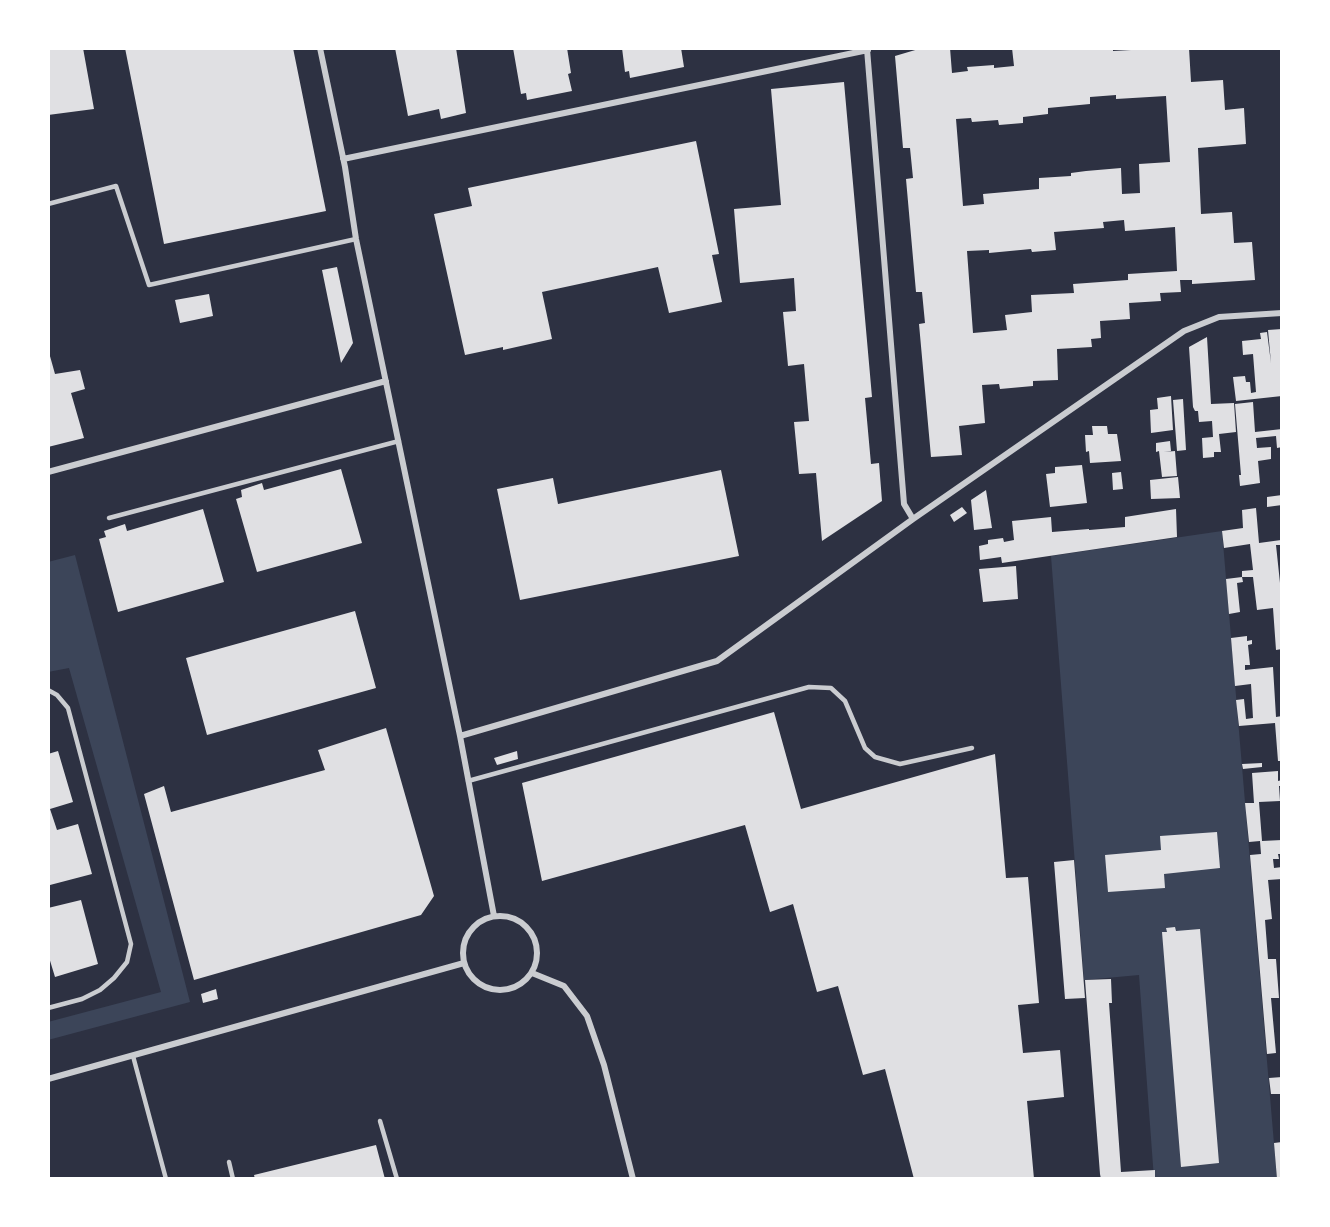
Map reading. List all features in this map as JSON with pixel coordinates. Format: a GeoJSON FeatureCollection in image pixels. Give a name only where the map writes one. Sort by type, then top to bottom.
{"type":"FeatureCollection","features":[{"type":"Feature","properties":{"kind":"street"},"geometry":{"type":"LineString","coordinates":[[320,48],[343,159],[356,238],[460,736],[494,916]]}},
{"type":"Feature","properties":{"kind":"street"},"geometry":{"type":"LineString","coordinates":[[343,159],[867,49],[904,504],[913,519]]}},
{"type":"Feature","properties":{"kind":"street"},"geometry":{"type":"LineString","coordinates":[[460,736],[717,661],[913,519],[1184,331],[1219,317],[1282,313]]}},
{"type":"Feature","properties":{"kind":"street"},"geometry":{"type":"LineString","coordinates":[[48,472],[386,381]]}},
{"type":"Feature","properties":{"kind":"street"},"geometry":{"type":"LineString","coordinates":[[494,916],[507,916],[527,927],[534,938],[537,956],[532,973],[524,982],[501,991],[489,989],[478,983],[469,974],[464,963],[465,939],[482,920],[494,916]]}},
{"type":"Feature","properties":{"kind":"street"},"geometry":{"type":"LineString","coordinates":[[48,1079],[464,963]]}},
{"type":"Feature","properties":{"kind":"street"},"geometry":{"type":"LineString","coordinates":[[532,973],[564,986],[587,1016],[604,1065],[633,1179]]}},
{"type":"Feature","properties":{"kind":"lane"},"geometry":{"type":"LineString","coordinates":[[48,204],[116,186],[149,285],[356,238]]}},
{"type":"Feature","properties":{"kind":"lane"},"geometry":{"type":"LineString","coordinates":[[109,518],[399,441]]}},
{"type":"Feature","properties":{"kind":"lane"},"geometry":{"type":"LineString","coordinates":[[468,781],[809,687],[831,688],[845,701],[865,748],[875,757],[900,764],[972,747]]}},
{"type":"Feature","properties":{"kind":"lane"},"geometry":{"type":"LineString","coordinates":[[48,690],[57,695],[68,708],[130,944],[127,962],[100,990],[82,999],[48,1008]]}},
{"type":"Feature","properties":{"kind":"lane"},"geometry":{"type":"LineString","coordinates":[[133,1056],[166,1179]]}},
{"type":"Feature","properties":{"kind":"lane"},"geometry":{"type":"LineString","coordinates":[[380,1121],[397,1179]]}},
{"type":"Feature","properties":{"kind":"lane"},"geometry":{"type":"LineString","coordinates":[[229,1162],[233,1179]]}},
{"type":"Feature","properties":{"kind":"shaded area"},"geometry":{"type":"Polygon","coordinates":[[[1222,531],[1277,1179],[1154,1179],[1139,975],[1084,980],[1051,556],[1222,531]]]}},
{"type":"Feature","properties":{"kind":"shaded area"},"geometry":{"type":"Polygon","coordinates":[[[75,555],[190,1002],[48,1040],[48,1022],[161,992],[69,668],[48,672],[48,562],[75,555]]]}},
{"type":"Feature","properties":{"kind":"building"},"geometry":{"type":"Polygon","coordinates":[[[48,48],[83,48],[94,109],[48,115],[48,48]]]}},
{"type":"Feature","properties":{"kind":"building"},"geometry":{"type":"Polygon","coordinates":[[[125,48],[293,48],[326,211],[164,244],[125,48]]]}},
{"type":"Feature","properties":{"kind":"building"},"geometry":{"type":"Polygon","coordinates":[[[395,48],[456,48],[466,113],[441,119],[439,109],[408,116],[395,48]]]}},
{"type":"Feature","properties":{"kind":"building"},"geometry":{"type":"Polygon","coordinates":[[[513,48],[567,48],[571,73],[568,74],[572,91],[527,100],[526,93],[521,94],[513,48]]]}},
{"type":"Feature","properties":{"kind":"building"},"geometry":{"type":"Polygon","coordinates":[[[622,48],[681,48],[684,67],[630,78],[629,71],[625,72],[622,48]]]}},
{"type":"Feature","properties":{"kind":"building"},"geometry":{"type":"Polygon","coordinates":[[[922,48],[950,48],[952,73],[968,71],[967,67],[1014,66],[1012,48],[1054,48],[1054,50],[1113,48],[1113,51],[1131,50],[1131,48],[1189,48],[1191,82],[1223,80],[1225,110],[1244,108],[1246,144],[1198,148],[1201,214],[1232,212],[1234,243],[1252,242],[1255,280],[1192,284],[1192,280],[1180,280],[1181,292],[1160,293],[1161,301],[1129,303],[1130,319],[1100,321],[1101,338],[1091,339],[1092,347],[1057,349],[1058,380],[1033,381],[1033,386],[1000,389],[999,384],[982,385],[985,423],[959,426],[962,455],[931,457],[919,324],[925,323],[922,292],[916,292],[906,179],[913,178],[910,148],[903,148],[895,56],[922,48]],[[1116,95],[1090,97],[1090,104],[1048,108],[1048,114],[1023,117],[1023,123],[999,125],[998,120],[972,122],[971,118],[956,119],[963,206],[984,204],[983,194],[1039,189],[1039,178],[1071,176],[1071,173],[1121,168],[1122,194],[1140,193],[1139,164],[1170,162],[1166,96],[1116,99],[1116,95]],[[1124,220],[1103,222],[1104,228],[1054,232],[1056,250],[1032,252],[1031,249],[989,253],[989,250],[967,251],[973,333],[1007,330],[1005,315],[1032,312],[1031,295],[1074,293],[1073,284],[1128,280],[1128,274],[1177,271],[1175,227],[1125,231],[1124,220]]]}},
{"type":"Feature","properties":{"kind":"building"},"geometry":{"type":"Polygon","coordinates":[[[844,82],[872,397],[865,398],[871,464],[879,463],[882,501],[822,541],[816,473],[799,474],[794,422],[809,421],[804,364],[788,366],[783,312],[796,311],[794,278],[740,283],[734,209],[781,205],[771,89],[844,82]]]}},
{"type":"Feature","properties":{"kind":"building"},"geometry":{"type":"Polygon","coordinates":[[[696,141],[719,254],[712,255],[722,302],[669,313],[658,267],[542,292],[552,339],[503,350],[503,347],[465,355],[434,214],[472,206],[468,188],[696,141]]]}},
{"type":"Feature","properties":{"kind":"building"},"geometry":{"type":"Polygon","coordinates":[[[337,267],[353,343],[341,363],[322,270],[337,267]]]}},
{"type":"Feature","properties":{"kind":"building"},"geometry":{"type":"Polygon","coordinates":[[[209,294],[213,316],[180,323],[175,300],[209,294]]]}},
{"type":"Feature","properties":{"kind":"building"},"geometry":{"type":"Polygon","coordinates":[[[1282,329],[1282,396],[1236,401],[1233,377],[1245,376],[1246,382],[1250,382],[1251,393],[1256,392],[1253,354],[1243,355],[1242,341],[1261,339],[1260,333],[1267,332],[1271,363],[1268,330],[1282,329]]]}},
{"type":"Feature","properties":{"kind":"building"},"geometry":{"type":"Polygon","coordinates":[[[1207,337],[1211,404],[1234,403],[1236,432],[1219,434],[1221,452],[1214,452],[1214,457],[1203,458],[1202,438],[1213,437],[1212,421],[1199,422],[1198,411],[1195,411],[1193,407],[1189,347],[1207,337]]]}},
{"type":"Feature","properties":{"kind":"building"},"geometry":{"type":"Polygon","coordinates":[[[48,349],[55,374],[80,370],[85,389],[71,393],[84,438],[48,447],[48,349]]]}},
{"type":"Feature","properties":{"kind":"building"},"geometry":{"type":"Polygon","coordinates":[[[1171,396],[1173,430],[1151,433],[1150,410],[1158,409],[1157,398],[1171,396]]]}},
{"type":"Feature","properties":{"kind":"building"},"geometry":{"type":"Polygon","coordinates":[[[1183,399],[1186,450],[1177,451],[1173,400],[1183,399]]]}},
{"type":"Feature","properties":{"kind":"building"},"geometry":{"type":"Polygon","coordinates":[[[1253,402],[1255,432],[1282,429],[1282,447],[1277,448],[1276,436],[1256,438],[1257,448],[1271,447],[1271,459],[1258,461],[1260,483],[1240,486],[1235,404],[1253,402]]]}},
{"type":"Feature","properties":{"kind":"building"},"geometry":{"type":"Polygon","coordinates":[[[1092,426],[1107,426],[1108,434],[1117,434],[1121,461],[1090,463],[1089,451],[1086,452],[1085,435],[1093,435],[1092,426]]]}},
{"type":"Feature","properties":{"kind":"building"},"geometry":{"type":"Polygon","coordinates":[[[1170,441],[1171,451],[1164,452],[1175,451],[1177,476],[1162,477],[1156,443],[1170,441]]]}},
{"type":"Feature","properties":{"kind":"building"},"geometry":{"type":"Polygon","coordinates":[[[1082,465],[1087,503],[1050,507],[1046,474],[1055,473],[1055,467],[1082,465]]]}},
{"type":"Feature","properties":{"kind":"building"},"geometry":{"type":"Polygon","coordinates":[[[341,469],[362,543],[257,572],[236,499],[242,497],[241,490],[262,483],[264,490],[341,469]]]}},
{"type":"Feature","properties":{"kind":"building"},"geometry":{"type":"Polygon","coordinates":[[[721,470],[739,556],[520,600],[497,489],[553,478],[558,504],[721,470]]]}},
{"type":"Feature","properties":{"kind":"building"},"geometry":{"type":"Polygon","coordinates":[[[1121,472],[1123,489],[1113,490],[1112,473],[1121,472]]]}},
{"type":"Feature","properties":{"kind":"building"},"geometry":{"type":"Polygon","coordinates":[[[1178,477],[1180,498],[1151,499],[1150,480],[1178,477]]]}},
{"type":"Feature","properties":{"kind":"building"},"geometry":{"type":"Polygon","coordinates":[[[986,490],[992,528],[974,530],[971,500],[986,490]]]}},
{"type":"Feature","properties":{"kind":"building"},"geometry":{"type":"Polygon","coordinates":[[[1282,495],[1282,505],[1267,507],[1267,497],[1282,495]]]}},
{"type":"Feature","properties":{"kind":"building"},"geometry":{"type":"Polygon","coordinates":[[[962,507],[967,513],[954,522],[950,515],[962,507]]]}},
{"type":"Feature","properties":{"kind":"building"},"geometry":{"type":"Polygon","coordinates":[[[1256,508],[1259,543],[1281,540],[1282,545],[1276,545],[1282,602],[1282,649],[1276,650],[1273,608],[1257,610],[1253,577],[1242,577],[1242,571],[1253,570],[1250,544],[1224,548],[1222,531],[1243,528],[1242,510],[1256,508]]]}},
{"type":"Feature","properties":{"kind":"building"},"geometry":{"type":"Polygon","coordinates":[[[203,509],[224,582],[118,612],[99,539],[106,537],[104,531],[125,524],[127,531],[203,509]]]}},
{"type":"Feature","properties":{"kind":"building"},"geometry":{"type":"Polygon","coordinates":[[[1176,509],[1177,537],[1002,563],[1001,557],[980,560],[979,546],[988,544],[988,540],[1003,538],[1004,542],[1014,540],[1012,521],[1051,517],[1052,532],[1089,530],[1125,527],[1125,517],[1176,509]]]}},
{"type":"Feature","properties":{"kind":"building"},"geometry":{"type":"Polygon","coordinates":[[[1016,566],[1018,599],[983,602],[979,569],[1016,566]]]}},
{"type":"Feature","properties":{"kind":"building"},"geometry":{"type":"Polygon","coordinates":[[[1242,577],[1243,582],[1237,583],[1240,612],[1229,614],[1226,579],[1242,577]]]}},
{"type":"Feature","properties":{"kind":"building"},"geometry":{"type":"Polygon","coordinates":[[[355,611],[376,688],[207,735],[186,658],[355,611]]]}},
{"type":"Feature","properties":{"kind":"building"},"geometry":{"type":"Polygon","coordinates":[[[1247,636],[1247,641],[1252,640],[1252,644],[1248,645],[1250,665],[1245,665],[1245,670],[1273,667],[1276,717],[1282,716],[1282,761],[1278,761],[1275,723],[1239,726],[1236,700],[1244,699],[1246,719],[1253,718],[1251,684],[1235,686],[1231,638],[1247,636]]]}},
{"type":"Feature","properties":{"kind":"building"},"geometry":{"type":"Polygon","coordinates":[[[774,712],[801,809],[995,754],[1006,878],[1028,877],[1039,1003],[1018,1005],[1023,1053],[1060,1050],[1064,1097],[1027,1101],[1034,1179],[914,1179],[885,1069],[863,1075],[838,986],[817,992],[793,904],[770,912],[745,825],[542,881],[522,783],[774,712]]]}},
{"type":"Feature","properties":{"kind":"building"},"geometry":{"type":"Polygon","coordinates":[[[386,728],[434,896],[421,915],[194,980],[144,794],[164,786],[171,812],[325,770],[318,750],[386,728]]]}},
{"type":"Feature","properties":{"kind":"building"},"geometry":{"type":"Polygon","coordinates":[[[58,751],[73,802],[50,809],[57,830],[78,824],[92,874],[50,885],[48,883],[48,754],[58,751]]]}},
{"type":"Feature","properties":{"kind":"building"},"geometry":{"type":"Polygon","coordinates":[[[517,751],[518,759],[497,765],[494,758],[517,751]]]}},
{"type":"Feature","properties":{"kind":"building"},"geometry":{"type":"Polygon","coordinates":[[[1262,763],[1262,767],[1243,769],[1242,764],[1262,763]]]}},
{"type":"Feature","properties":{"kind":"building"},"geometry":{"type":"Polygon","coordinates":[[[1278,771],[1278,781],[1282,780],[1282,786],[1279,786],[1280,801],[1259,802],[1262,841],[1282,840],[1282,854],[1278,854],[1279,859],[1273,859],[1274,868],[1282,867],[1282,879],[1268,880],[1272,919],[1265,920],[1268,959],[1276,959],[1279,998],[1271,998],[1276,1053],[1267,1054],[1250,855],[1261,854],[1260,841],[1249,842],[1245,803],[1254,803],[1252,773],[1278,771]]]}},
{"type":"Feature","properties":{"kind":"building"},"geometry":{"type":"Polygon","coordinates":[[[1217,832],[1220,868],[1164,874],[1165,888],[1108,892],[1105,855],[1161,850],[1160,836],[1217,832]]]}},
{"type":"Feature","properties":{"kind":"building"},"geometry":{"type":"Polygon","coordinates":[[[1074,860],[1085,998],[1065,999],[1054,862],[1074,860]]]}},
{"type":"Feature","properties":{"kind":"building"},"geometry":{"type":"Polygon","coordinates":[[[81,900],[98,964],[55,977],[48,954],[48,908],[81,900]]]}},
{"type":"Feature","properties":{"kind":"building"},"geometry":{"type":"Polygon","coordinates":[[[1175,927],[1176,931],[1200,929],[1219,1163],[1181,1167],[1162,932],[1167,932],[1166,928],[1175,927]]]}},
{"type":"Feature","properties":{"kind":"building"},"geometry":{"type":"Polygon","coordinates":[[[1111,979],[1112,1003],[1109,1003],[1121,1172],[1155,1170],[1155,1179],[1101,1179],[1085,980],[1111,979]]]}},
{"type":"Feature","properties":{"kind":"building"},"geometry":{"type":"Polygon","coordinates":[[[216,989],[218,999],[203,1003],[201,994],[216,989]]]}},
{"type":"Feature","properties":{"kind":"building"},"geometry":{"type":"Polygon","coordinates":[[[1282,1077],[1282,1094],[1271,1094],[1269,1078],[1282,1077]]]}},
{"type":"Feature","properties":{"kind":"building"},"geometry":{"type":"Polygon","coordinates":[[[1282,1142],[1282,1179],[1277,1179],[1274,1143],[1282,1142]]]}},
{"type":"Feature","properties":{"kind":"building"},"geometry":{"type":"Polygon","coordinates":[[[376,1145],[385,1179],[255,1179],[254,1175],[376,1145]]]}}]}
